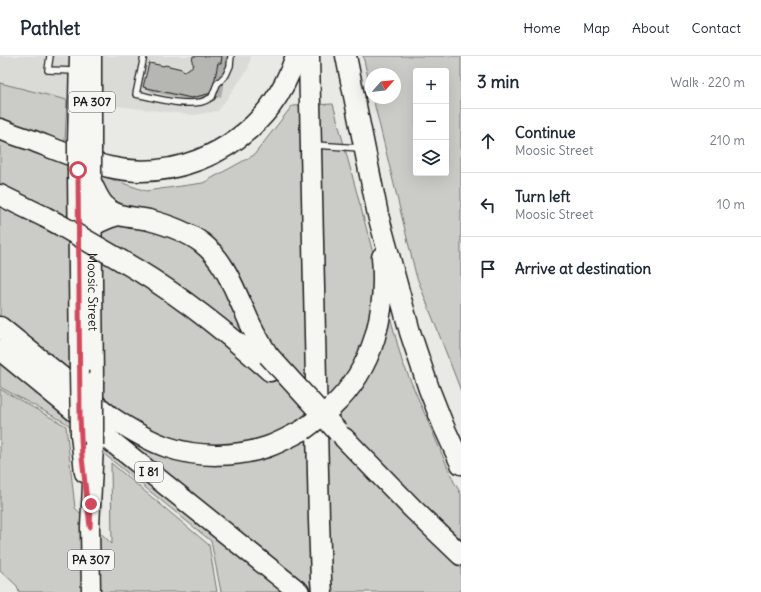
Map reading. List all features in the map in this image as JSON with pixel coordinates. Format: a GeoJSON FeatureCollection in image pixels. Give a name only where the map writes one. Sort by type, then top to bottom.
{"type":"FeatureCollection","features":[{"type":"Feature","properties":{"kind":"highway"},"geometry":{"type":"LineString","coordinates":[[0,129],[66,154],[109,167],[149,171],[169,169],[207,156],[224,147],[257,121],[270,107],[282,89],[296,56]]}},
{"type":"Feature","properties":{"kind":"highway"},"geometry":{"type":"LineString","coordinates":[[309,56],[319,532],[322,592]]}},
{"type":"Feature","properties":{"kind":"highway"},"geometry":{"type":"LineString","coordinates":[[346,56],[378,215],[410,332],[436,408],[461,464]]}},
{"type":"Feature","properties":{"kind":"highway"},"geometry":{"type":"LineString","coordinates":[[87,176],[98,197],[111,211],[119,215],[148,220],[175,228],[196,239],[212,252],[228,275],[269,363]]}},
{"type":"Feature","properties":{"kind":"highway"},"geometry":{"type":"LineString","coordinates":[[0,195],[60,225],[122,261],[168,290],[196,310],[243,348],[269,363],[413,509],[461,555]]}},
{"type":"Feature","properties":{"kind":"highway"},"geometry":{"type":"LineString","coordinates":[[85,230],[103,219],[119,215]]}},
{"type":"Feature","properties":{"kind":"highway"},"geometry":{"type":"LineString","coordinates":[[0,327],[111,416],[139,435],[168,447],[185,452],[205,454],[248,452],[267,447],[303,430],[332,407],[347,391],[359,374],[370,354],[380,319],[384,273],[378,215]]}},
{"type":"Feature","properties":{"kind":"highway","name":"I 81"},"geometry":{"type":"LineString","coordinates":[[0,350],[299,592]]}},
{"type":"Feature","properties":{"kind":"main road","name":"Moosic Street"},"geometry":{"type":"LineString","coordinates":[[85,146],[92,56]]}},
{"type":"Feature","properties":{"kind":"main road","name":"Moosic Street"},"geometry":{"type":"LineString","coordinates":[[79,64],[87,176],[78,370],[87,439]]}},
{"type":"Feature","properties":{"kind":"main road","name":"Moosic Street"},"geometry":{"type":"LineString","coordinates":[[85,230],[94,381],[87,439],[82,457],[90,527],[91,592]]}},
{"type":"Feature","properties":{"kind":"lane"},"geometry":{"type":"LineString","coordinates":[[50,56],[48,70],[79,64]]}},
{"type":"Feature","properties":{"kind":"lane"},"geometry":{"type":"LineString","coordinates":[[144,56],[136,94],[187,104],[202,102],[212,97],[217,84],[226,75],[232,56]]}},
{"type":"Feature","properties":{"kind":"lane"},"geometry":{"type":"LineString","coordinates":[[311,145],[365,149]]}},
{"type":"Feature","properties":{"kind":"shaded area"},"geometry":{"type":"Polygon","coordinates":[[[0,56],[251,56],[248,69],[218,111],[194,115],[67,100],[0,83],[0,56]]]}},
{"type":"Feature","properties":{"kind":"shaded area"},"geometry":{"type":"Polygon","coordinates":[[[363,56],[461,56],[461,391],[416,275],[374,104],[401,104],[401,68],[366,68],[363,56]]]}},
{"type":"Feature","properties":{"kind":"shaded area"},"geometry":{"type":"Polygon","coordinates":[[[0,83],[67,100],[64,163],[146,191],[203,183],[254,155],[292,106],[333,104],[402,361],[454,482],[461,494],[461,592],[221,592],[211,541],[66,423],[0,387],[0,83]]]}},
{"type":"Feature","properties":{"kind":"shaded area"},"geometry":{"type":"Polygon","coordinates":[[[0,389],[66,426],[75,508],[112,544],[111,463],[209,545],[217,592],[19,592],[17,586],[0,570],[0,389]]]}},
{"type":"Feature","properties":{"kind":"building"},"geometry":{"type":"Polygon","coordinates":[[[193,56],[222,56],[221,63],[218,63],[212,93],[191,98],[143,87],[149,63],[182,69],[184,72],[194,65],[192,62],[193,56]]]}},
{"type":"Feature","properties":{"kind":"route"},"geometry":{"type":"LineString","coordinates":[[78,170],[78,370],[80,438],[90,527],[91,504]]}}]}
